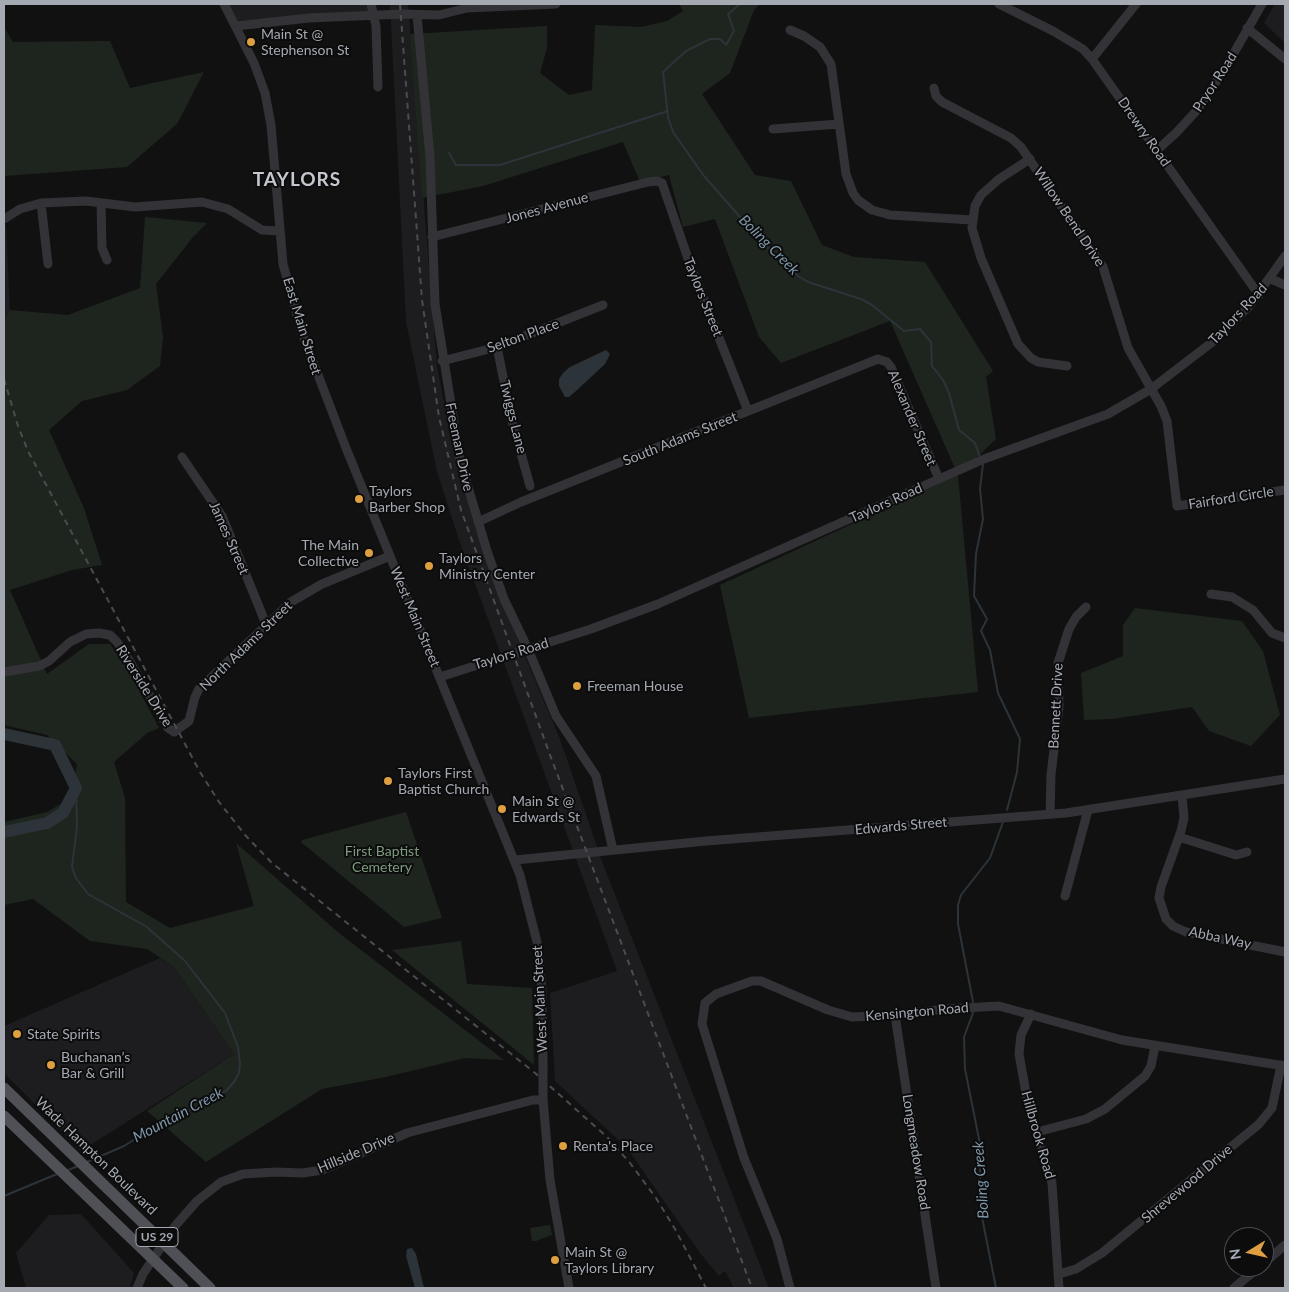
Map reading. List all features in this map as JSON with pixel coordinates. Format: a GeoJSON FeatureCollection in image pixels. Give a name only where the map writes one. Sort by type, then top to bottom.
{"type":"FeatureCollection","features":[{"type":"Feature","properties":{"kind":"main road","name":"Wade Hampton Boulevard"},"geometry":{"type":"LineString","coordinates":[[4,1088],[210,1288]]}},
{"type":"Feature","properties":{"kind":"main road","name":"US 29"},"geometry":{"type":"LineString","coordinates":[[4,1116],[183,1288]]}},
{"type":"Feature","properties":{"kind":"street","name":"East Main Street"},"geometry":{"type":"LineString","coordinates":[[224,4],[254,63],[268,108],[279,231],[290,296],[302,334],[390,556]]}},
{"type":"Feature","properties":{"kind":"street"},"geometry":{"type":"LineString","coordinates":[[371,4],[376,26],[378,86]]}},
{"type":"Feature","properties":{"kind":"street"},"geometry":{"type":"LineString","coordinates":[[236,26],[261,22],[374,15],[439,15],[456,7],[556,4]]}},
{"type":"Feature","properties":{"kind":"street","name":"Drewry Road"},"geometry":{"type":"LineString","coordinates":[[999,4],[1053,31],[1083,49],[1092,59],[1258,295]]}},
{"type":"Feature","properties":{"kind":"street"},"geometry":{"type":"LineString","coordinates":[[1092,59],[1136,4]]}},
{"type":"Feature","properties":{"kind":"street","name":"Pryor Road"},"geometry":{"type":"LineString","coordinates":[[1156,151],[1176,134],[1198,109],[1227,65],[1262,4]]}},
{"type":"Feature","properties":{"kind":"street","name":"Freeman Drive"},"geometry":{"type":"LineString","coordinates":[[417,15],[430,157],[434,304],[460,460],[478,522],[504,599],[528,649],[556,716],[596,776],[613,850]]}},
{"type":"Feature","properties":{"kind":"street"},"geometry":{"type":"LineString","coordinates":[[1247,28],[1285,59]]}},
{"type":"Feature","properties":{"kind":"street"},"geometry":{"type":"LineString","coordinates":[[790,30],[810,39],[829,59],[835,82],[848,184],[864,206],[890,215],[972,220]]}},
{"type":"Feature","properties":{"kind":"street","name":"Willow Bend Drive"},"geometry":{"type":"LineString","coordinates":[[934,88],[936,96],[942,102],[1011,138],[1030,159],[1103,267],[1128,348],[1151,389]]}},
{"type":"Feature","properties":{"kind":"street"},"geometry":{"type":"LineString","coordinates":[[772,129],[839,124]]}},
{"type":"Feature","properties":{"kind":"street"},"geometry":{"type":"LineString","coordinates":[[1030,159],[985,191],[975,206],[972,220],[974,239],[1018,344],[1031,358],[1038,362],[1067,366]]}},
{"type":"Feature","properties":{"kind":"street","name":"Jones Avenue"},"geometry":{"type":"LineString","coordinates":[[432,237],[648,182],[657,180],[662,183]]}},
{"type":"Feature","properties":{"kind":"street","name":"Taylors Street"},"geometry":{"type":"LineString","coordinates":[[662,183],[691,267],[748,411]]}},
{"type":"Feature","properties":{"kind":"street"},"geometry":{"type":"LineString","coordinates":[[4,218],[20,209],[42,203],[86,201],[135,207],[210,203],[228,208],[262,230],[270,232],[279,231]]}},
{"type":"Feature","properties":{"kind":"street"},"geometry":{"type":"LineString","coordinates":[[42,203],[48,264]]}},
{"type":"Feature","properties":{"kind":"street"},"geometry":{"type":"LineString","coordinates":[[101,203],[102,248],[107,260]]}},
{"type":"Feature","properties":{"kind":"street","name":"Taylors Road"},"geometry":{"type":"LineString","coordinates":[[440,676],[528,649],[658,604],[984,459],[1108,414],[1151,389],[1215,340],[1258,295],[1271,279],[1285,256]]}},
{"type":"Feature","properties":{"kind":"street"},"geometry":{"type":"LineString","coordinates":[[1271,279],[1285,285]]}},
{"type":"Feature","properties":{"kind":"street","name":"Selton Place"},"geometry":{"type":"LineString","coordinates":[[442,361],[497,347],[603,305]]}},
{"type":"Feature","properties":{"kind":"street","name":"Twiggs Lane"},"geometry":{"type":"LineString","coordinates":[[497,347],[512,421],[530,486]]}},
{"type":"Feature","properties":{"kind":"street","name":"South Adams Street"},"geometry":{"type":"LineString","coordinates":[[478,522],[521,502],[875,360],[882,359]]}},
{"type":"Feature","properties":{"kind":"street","name":"Alexander Street"},"geometry":{"type":"LineString","coordinates":[[882,359],[891,367],[939,479]]}},
{"type":"Feature","properties":{"kind":"street","name":"Fairford Circle"},"geometry":{"type":"LineString","coordinates":[[1151,389],[1167,421],[1177,506],[1285,490]]}},
{"type":"Feature","properties":{"kind":"street","name":"James Street"},"geometry":{"type":"LineString","coordinates":[[182,456],[222,516],[266,624]]}},
{"type":"Feature","properties":{"kind":"street","name":"North Adams Street"},"geometry":{"type":"LineString","coordinates":[[178,730],[189,721],[199,689],[266,624],[300,595],[390,556]]}},
{"type":"Feature","properties":{"kind":"street","name":"West Main Street"},"geometry":{"type":"LineString","coordinates":[[390,556],[515,860],[528,902],[538,946],[542,991],[543,1100],[550,1180],[570,1288]]}},
{"type":"Feature","properties":{"kind":"street"},"geometry":{"type":"LineString","coordinates":[[1211,594],[1232,597],[1253,610],[1272,633],[1285,638]]}},
{"type":"Feature","properties":{"kind":"street","name":"Bennett Drive"},"geometry":{"type":"LineString","coordinates":[[1050,814],[1051,775],[1058,707],[1058,663],[1069,629],[1086,606]]}},
{"type":"Feature","properties":{"kind":"street","name":"Riverside Drive"},"geometry":{"type":"LineString","coordinates":[[4,672],[39,666],[60,653],[70,642],[86,634],[99,633],[110,635],[126,655],[168,728],[174,732],[178,730]]}},
{"type":"Feature","properties":{"kind":"street","name":"Edwards Street"},"geometry":{"type":"LineString","coordinates":[[515,860],[613,850],[1050,814],[1088,810],[1285,779]]}},
{"type":"Feature","properties":{"kind":"street","name":"Abba Way"},"geometry":{"type":"LineString","coordinates":[[1182,796],[1184,818],[1161,887],[1160,898],[1166,919],[1173,926],[1186,932],[1285,952]]}},
{"type":"Feature","properties":{"kind":"street"},"geometry":{"type":"LineString","coordinates":[[1065,896],[1088,810]]}},
{"type":"Feature","properties":{"kind":"street"},"geometry":{"type":"LineString","coordinates":[[1179,837],[1236,855],[1247,852]]}},
{"type":"Feature","properties":{"kind":"street","name":"Kensington Road"},"geometry":{"type":"LineString","coordinates":[[790,1288],[777,1239],[744,1158],[702,1024],[703,1007],[707,1000],[716,994],[752,981],[761,981],[841,1015],[864,1017],[992,1006],[1031,1014],[1093,1034],[1155,1046],[1283,1065]]}},
{"type":"Feature","properties":{"kind":"street","name":"Hillbrook Road"},"geometry":{"type":"LineString","coordinates":[[1031,1014],[1021,1035],[1019,1054],[1022,1080],[1052,1183],[1059,1288]]}},
{"type":"Feature","properties":{"kind":"street","name":"Longmeadow Road"},"geometry":{"type":"LineString","coordinates":[[894,1015],[936,1288]]}},
{"type":"Feature","properties":{"kind":"street"},"geometry":{"type":"LineString","coordinates":[[1037,1132],[1086,1119],[1106,1109],[1145,1076],[1151,1066],[1155,1046]]}},
{"type":"Feature","properties":{"kind":"street","name":"Shrevewood Drive"},"geometry":{"type":"LineString","coordinates":[[1059,1274],[1076,1269],[1102,1253],[1259,1124],[1272,1108],[1283,1065]]}},
{"type":"Feature","properties":{"kind":"street","name":"Hillside Drive"},"geometry":{"type":"LineString","coordinates":[[137,1288],[152,1259],[197,1200],[221,1182],[232,1177],[260,1172],[316,1171],[407,1133],[520,1103],[543,1100]]}},
{"type":"Feature","properties":{"kind":"street"},"geometry":{"type":"LineString","coordinates":[[1274,1254],[1285,1245]]}},
{"type":"Feature","properties":{"kind":"street"},"geometry":{"type":"LineString","coordinates":[[1234,1288],[1247,1277]]}},
{"type":"Feature","properties":{"kind":"shaded area"},"geometry":{"type":"Polygon","coordinates":[[[224,4],[371,4],[374,15],[236,26],[224,4]]]}},
{"type":"Feature","properties":{"kind":"shaded area"},"geometry":{"type":"Polygon","coordinates":[[[390,4],[408,4],[437,366],[453,448],[524,654],[560,739],[603,864],[769,1288],[734,1288],[725,1271],[719,1276],[700,1253],[627,1148],[555,1081],[550,993],[617,971],[459,540],[437,472],[406,322],[390,4]]]}},
{"type":"Feature","properties":{"kind":"shaded area"},"geometry":{"type":"Polygon","coordinates":[[[1275,4],[1285,4],[1285,43],[1264,23],[1275,4]]]}},
{"type":"Feature","properties":{"kind":"shaded area"},"geometry":{"type":"Polygon","coordinates":[[[6,225],[10,310],[4,320],[4,226],[6,225]]]}},
{"type":"Feature","properties":{"kind":"shaded area"},"geometry":{"type":"Polygon","coordinates":[[[606,350],[610,354],[605,364],[569,397],[565,397],[559,386],[559,379],[563,373],[570,367],[606,350]]]}},
{"type":"Feature","properties":{"kind":"shaded area"},"geometry":{"type":"Polygon","coordinates":[[[160,958],[174,967],[234,1054],[81,1151],[4,1073],[4,1026],[160,958]]]}},
{"type":"Feature","properties":{"kind":"shaded area"},"geometry":{"type":"Polygon","coordinates":[[[81,1214],[134,1273],[130,1288],[26,1288],[16,1253],[49,1215],[81,1214]]]}},
{"type":"Feature","properties":{"kind":"shaded area"},"geometry":{"type":"Polygon","coordinates":[[[412,1248],[416,1254],[424,1288],[415,1288],[406,1256],[407,1249],[412,1248]]]}},
{"type":"Feature","properties":{"kind":"green space"},"geometry":{"type":"Polygon","coordinates":[[[679,4],[760,4],[754,10],[730,73],[702,94],[755,175],[791,181],[822,245],[854,257],[925,262],[993,371],[986,377],[996,439],[958,475],[890,321],[781,363],[759,337],[715,219],[683,227],[669,175],[640,182],[623,142],[483,186],[422,198],[410,34],[547,26],[547,48],[540,73],[569,95],[592,90],[595,25],[641,27],[667,21],[683,11],[679,4]]]}},
{"type":"Feature","properties":{"kind":"green space"},"geometry":{"type":"Polygon","coordinates":[[[4,27],[13,42],[110,41],[130,88],[204,72],[177,124],[127,167],[4,176],[4,27]]]}},
{"type":"Feature","properties":{"kind":"green space"},"geometry":{"type":"Polygon","coordinates":[[[145,217],[207,223],[193,237],[156,284],[163,337],[160,366],[127,390],[82,401],[49,430],[84,508],[102,565],[72,570],[10,590],[47,674],[89,644],[110,644],[127,668],[159,728],[147,733],[114,762],[125,798],[126,902],[170,928],[254,906],[236,843],[339,933],[504,1060],[465,1058],[386,1077],[322,1089],[206,1162],[147,1111],[234,1054],[174,967],[147,949],[90,941],[33,899],[4,905],[4,822],[47,812],[71,798],[77,764],[47,735],[4,725],[4,320],[10,310],[68,315],[140,288],[145,217]]]}},
{"type":"Feature","properties":{"kind":"green space"},"geometry":{"type":"Polygon","coordinates":[[[958,475],[978,692],[749,718],[720,585],[958,475]]]}},
{"type":"Feature","properties":{"kind":"green space"},"geometry":{"type":"Polygon","coordinates":[[[1135,608],[1242,621],[1263,651],[1280,715],[1251,746],[1209,731],[1192,707],[1112,719],[1084,720],[1081,673],[1123,656],[1123,625],[1135,608]]]}},
{"type":"Feature","properties":{"kind":"green space","name":"First Baptist Cemetery"},"geometry":{"type":"Polygon","coordinates":[[[406,812],[442,918],[404,927],[301,842],[302,840],[406,812]]]}},
{"type":"Feature","properties":{"kind":"green space"},"geometry":{"type":"Polygon","coordinates":[[[461,941],[467,984],[532,988],[534,1065],[392,950],[461,941]]]}},
{"type":"Feature","properties":{"kind":"green space"},"geometry":{"type":"Polygon","coordinates":[[[550,1225],[552,1235],[532,1241],[530,1228],[550,1225]]]}},
{"type":"Feature","properties":{"kind":"waterway","name":"Boling Creek"},"geometry":{"type":"LineString","coordinates":[[740,4],[728,14],[734,31],[726,45],[720,39],[710,39],[686,51],[663,72],[668,117],[673,132],[704,176],[762,242],[798,276],[808,282],[861,299],[872,305],[904,331],[920,329],[931,342],[932,366],[943,380],[949,393],[959,430],[975,443],[980,457]]}},
{"type":"Feature","properties":{"kind":"waterway"},"geometry":{"type":"LineString","coordinates":[[449,153],[456,165],[500,165],[668,111]]}},
{"type":"Feature","properties":{"kind":"waterway","name":"Boling Creek"},"geometry":{"type":"LineString","coordinates":[[983,464],[980,489],[983,519],[976,554],[974,596],[987,619],[981,631],[990,650],[998,693],[1020,739],[1017,772],[1007,810]]}},
{"type":"Feature","properties":{"kind":"waterway"},"geometry":{"type":"LineString","coordinates":[[4,734],[55,745],[76,788],[63,813],[47,823],[4,832]]}},
{"type":"Feature","properties":{"kind":"waterway","name":"Mountain Creek"},"geometry":{"type":"LineString","coordinates":[[76,788],[77,827],[72,867],[76,878],[88,894],[147,927],[185,961],[225,1013],[238,1047],[240,1063],[239,1073],[234,1082],[227,1090],[209,1102],[159,1124],[124,1146],[87,1162]]}},
{"type":"Feature","properties":{"kind":"waterway","name":"Boling Creek"},"geometry":{"type":"LineString","coordinates":[[973,1002],[958,924],[958,905],[961,895],[990,858],[1003,822]]}},
{"type":"Feature","properties":{"kind":"waterway","name":"Boling Creek"},"geometry":{"type":"LineString","coordinates":[[973,1013],[964,1037],[965,1069],[980,1144],[980,1207],[996,1288]]}},
{"type":"Feature","properties":{"kind":"waterway","name":"Mountain Creek"},"geometry":{"type":"LineString","coordinates":[[66,1171],[78,1166]]}},
{"type":"Feature","properties":{"kind":"waterway","name":"Mountain Creek"},"geometry":{"type":"LineString","coordinates":[[4,1196],[57,1174]]}},
{"type":"Feature","properties":{"kind":"railway"},"geometry":{"type":"LineString","coordinates":[[400,4],[422,300],[439,417],[461,510],[550,755],[752,1288]]}},
{"type":"Feature","properties":{"kind":"railway"},"geometry":{"type":"LineString","coordinates":[[4,379],[18,426],[28,451],[200,772],[219,802],[246,836],[272,863],[535,1073],[607,1137],[630,1163],[656,1198],[675,1229],[706,1288]]}},
{"type":"Feature","properties":{"kind":"place","name":"Main St @ Stephenson St"},"geometry":{"type":"Point","coordinates":[251,42]}},
{"type":"Feature","properties":{"kind":"place","name":"Taylors Barber Shop"},"geometry":{"type":"Point","coordinates":[359,499]}},
{"type":"Feature","properties":{"kind":"place","name":"The Main Collective"},"geometry":{"type":"Point","coordinates":[369,553]}},
{"type":"Feature","properties":{"kind":"place","name":"Taylors Ministry Center"},"geometry":{"type":"Point","coordinates":[429,566]}},
{"type":"Feature","properties":{"kind":"place","name":"Freeman House"},"geometry":{"type":"Point","coordinates":[577,686]}},
{"type":"Feature","properties":{"kind":"place","name":"Taylors First Baptist Church"},"geometry":{"type":"Point","coordinates":[388,781]}},
{"type":"Feature","properties":{"kind":"place","name":"Main St @ Edwards St"},"geometry":{"type":"Point","coordinates":[502,809]}},
{"type":"Feature","properties":{"kind":"place","name":"State Spirits"},"geometry":{"type":"Point","coordinates":[17,1034]}},
{"type":"Feature","properties":{"kind":"place","name":"Buchanan’s Bar & Grill"},"geometry":{"type":"Point","coordinates":[51,1065]}},
{"type":"Feature","properties":{"kind":"place","name":"Renta's Place"},"geometry":{"type":"Point","coordinates":[563,1146]}},
{"type":"Feature","properties":{"kind":"place","name":"Main St @ Taylors Library"},"geometry":{"type":"Point","coordinates":[555,1260]}},
{"type":"Feature","properties":{"kind":"district","name":"TAYLORS"},"geometry":{"type":"Point","coordinates":[297,180]}}]}
